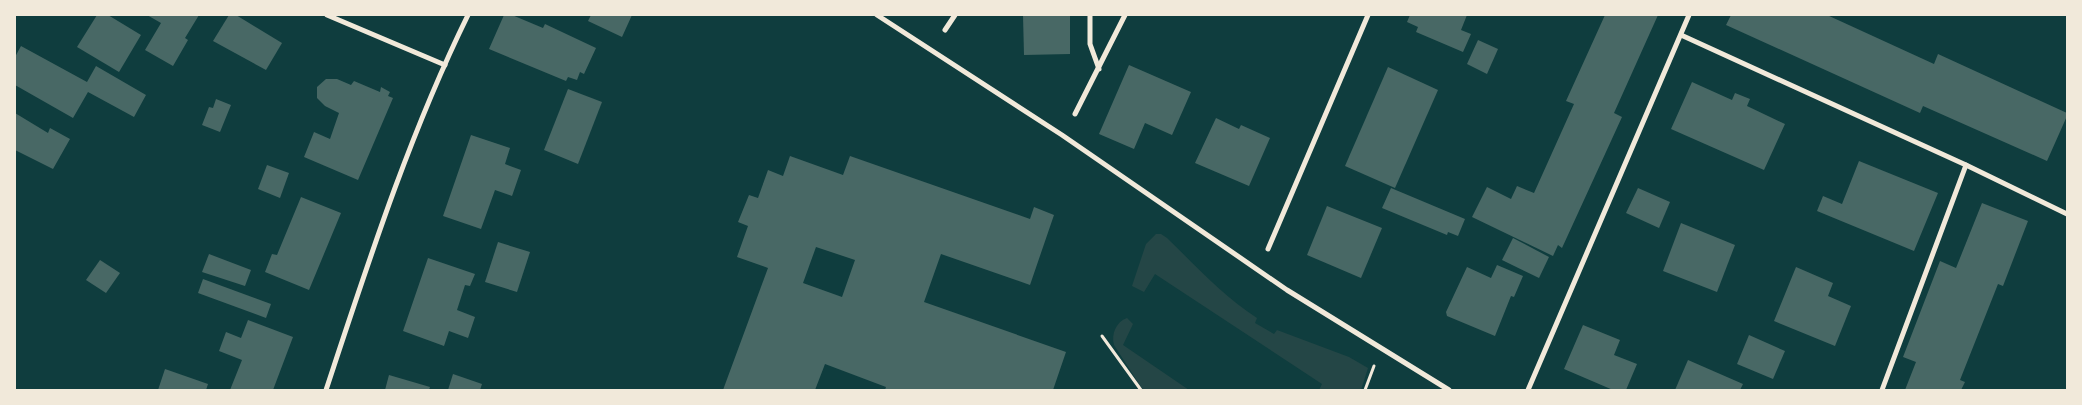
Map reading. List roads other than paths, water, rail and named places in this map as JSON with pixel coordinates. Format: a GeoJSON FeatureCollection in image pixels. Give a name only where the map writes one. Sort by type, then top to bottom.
{"type":"FeatureCollection","features":[{"type":"Feature","properties":{"kind":"street"},"geometry":{"type":"LineString","coordinates":[[327,15],[445,65]]}},
{"type":"Feature","properties":{"kind":"street"},"geometry":{"type":"LineString","coordinates":[[326,390],[384,217],[445,65],[468,15]]}},
{"type":"Feature","properties":{"kind":"street"},"geometry":{"type":"LineString","coordinates":[[877,15],[1062,135],[1287,290],[1449,390]]}},
{"type":"Feature","properties":{"kind":"street"},"geometry":{"type":"LineString","coordinates":[[945,30],[955,15]]}},
{"type":"Feature","properties":{"kind":"street"},"geometry":{"type":"LineString","coordinates":[[1090,15],[1090,44],[1099,69]]}},
{"type":"Feature","properties":{"kind":"street"},"geometry":{"type":"LineString","coordinates":[[1075,114],[1125,15]]}},
{"type":"Feature","properties":{"kind":"street"},"geometry":{"type":"LineString","coordinates":[[1268,249],[1368,15]]}},
{"type":"Feature","properties":{"kind":"street"},"geometry":{"type":"LineString","coordinates":[[1528,390],[1689,15]]}},
{"type":"Feature","properties":{"kind":"street"},"geometry":{"type":"LineString","coordinates":[[1681,35],[1966,165],[2067,214]]}},
{"type":"Feature","properties":{"kind":"street"},"geometry":{"type":"LineString","coordinates":[[1882,390],[1966,165]]}}]}
